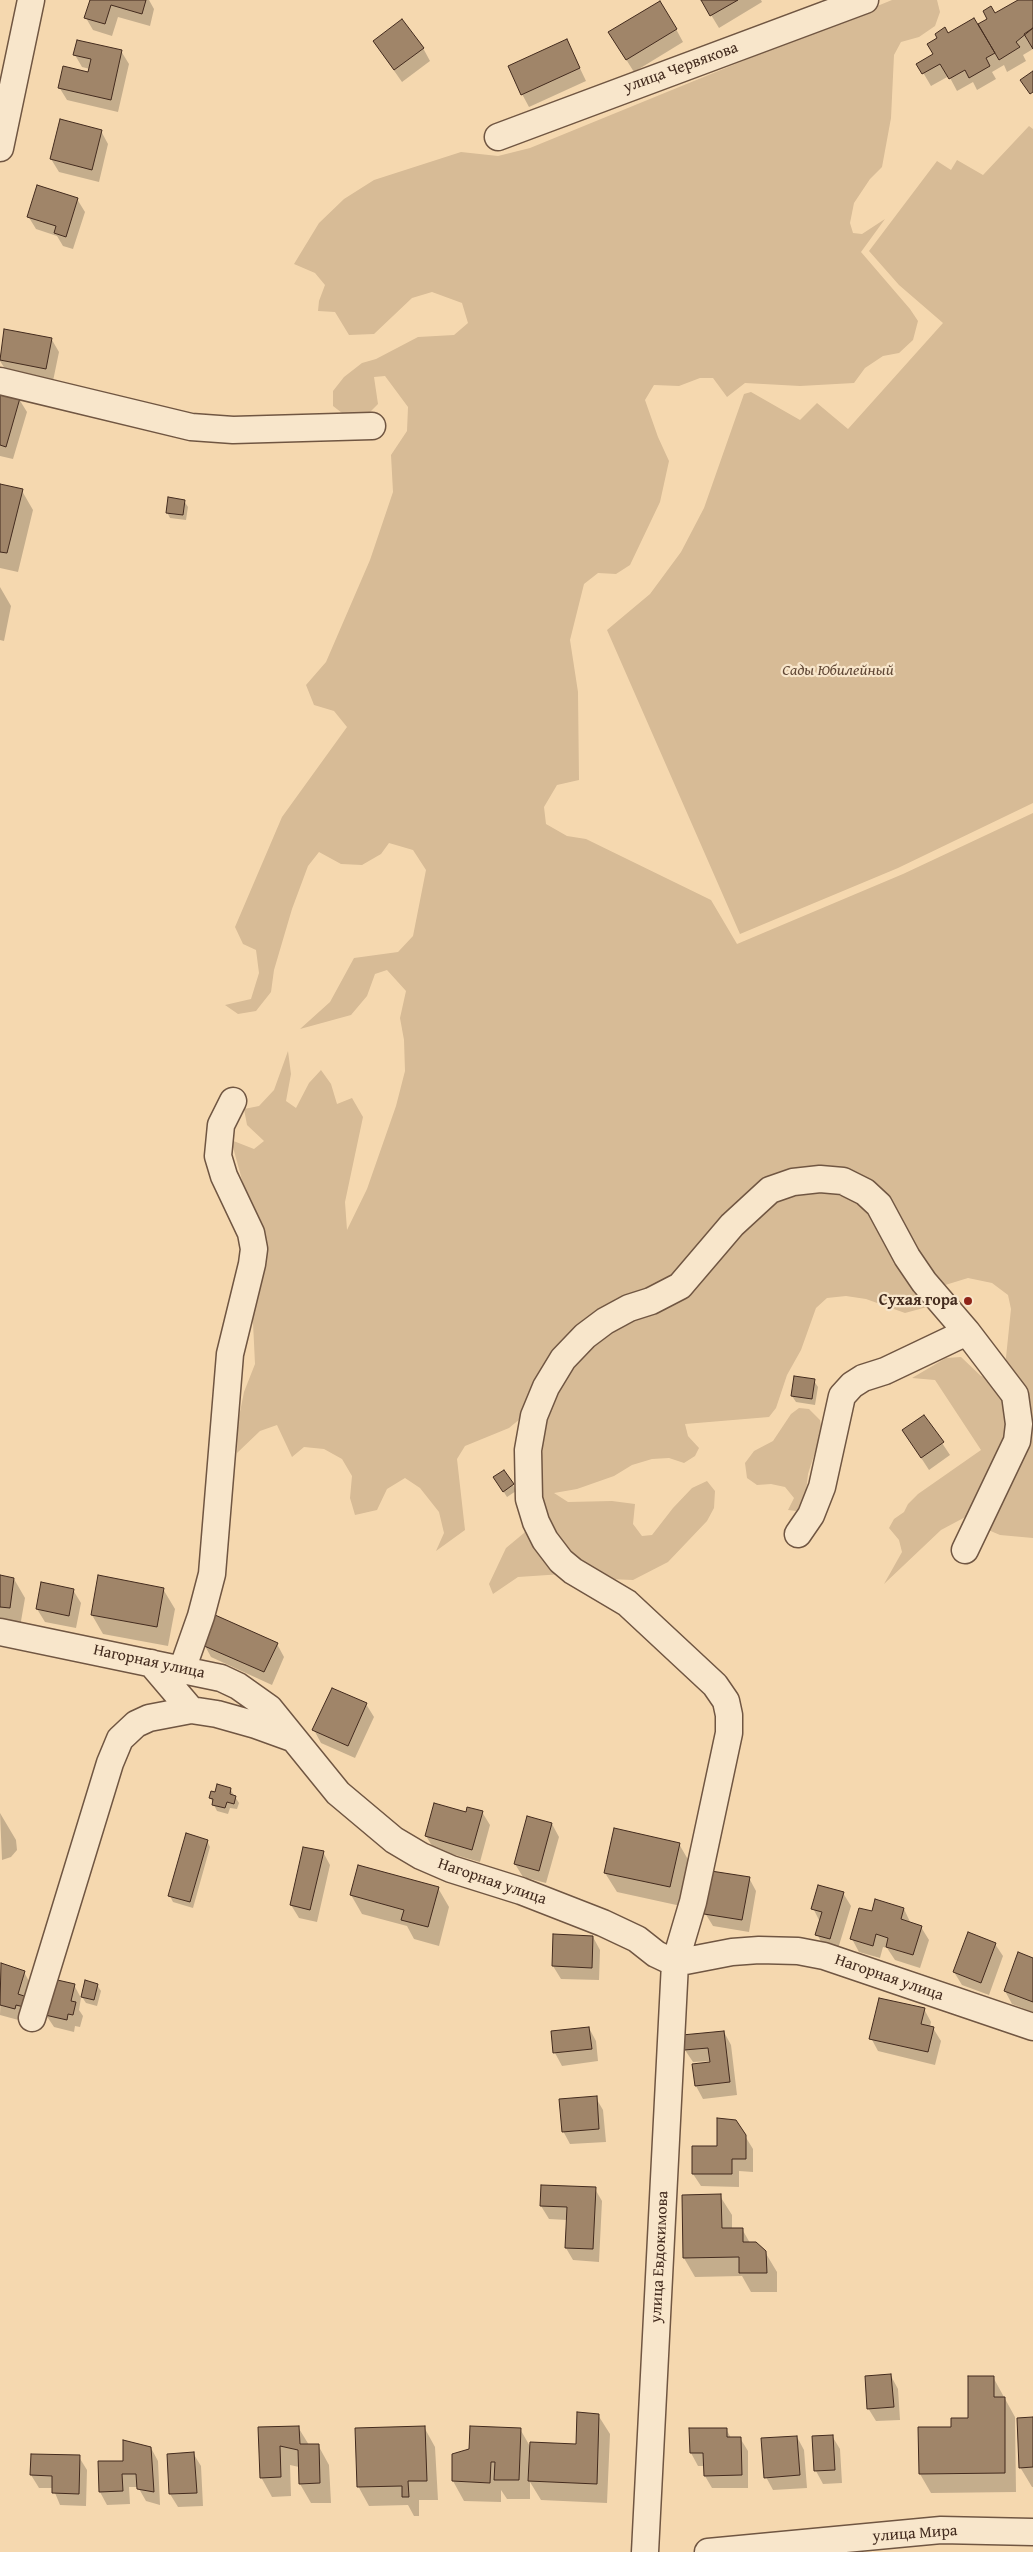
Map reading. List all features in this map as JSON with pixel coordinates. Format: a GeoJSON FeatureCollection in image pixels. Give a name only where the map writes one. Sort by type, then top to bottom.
{"type":"FeatureCollection","features":[{"type":"Feature","properties":{"kind":"street"},"geometry":{"type":"LineString","coordinates":[[0,148],[31,0]]}},
{"type":"Feature","properties":{"kind":"street","name":"улица Червякова"},"geometry":{"type":"LineString","coordinates":[[498,137],[864,0]]}},
{"type":"Feature","properties":{"kind":"street"},"geometry":{"type":"LineString","coordinates":[[0,381],[191,427],[233,430],[372,426]]}},
{"type":"Feature","properties":{"kind":"street"},"geometry":{"type":"LineString","coordinates":[[182,1670],[201,1616],[212,1574],[228,1364],[234,1330],[252,1264],[254,1249],[251,1233],[224,1176],[218,1156],[221,1125],[234,1101]]}},
{"type":"Feature","properties":{"kind":"street","name":"улица Евдокимова"},"geometry":{"type":"LineString","coordinates":[[645,2552],[675,1963],[694,1902],[729,1733],[726,1701],[715,1685],[627,1603],[573,1571],[561,1561],[545,1540],[536,1522],[529,1500],[528,1450],[534,1416],[546,1387],[563,1359],[585,1336],[621,1312],[651,1301],[680,1286],[752,1205],[770,1190],[793,1182],[820,1179],[843,1181],[865,1192],[879,1206],[907,1257],[924,1282],[968,1332],[1016,1395],[1020,1424],[1014,1447],[965,1550]]}},
{"type":"Feature","properties":{"kind":"street"},"geometry":{"type":"LineString","coordinates":[[798,1534],[811,1515],[822,1487],[842,1396],[852,1385],[863,1378],[885,1371],[968,1332]]}},
{"type":"Feature","properties":{"kind":"street","name":"Нагорная улица"},"geometry":{"type":"LineString","coordinates":[[0,1632],[221,1678],[238,1686],[269,1708],[338,1793],[394,1840],[421,1856],[452,1869],[521,1892],[603,1923],[636,1939],[656,1954],[675,1963],[732,1952],[798,1951],[832,1959],[1033,2027]]}},
{"type":"Feature","properties":{"kind":"street"},"geometry":{"type":"LineString","coordinates":[[151,1663],[191,1710]]}},
{"type":"Feature","properties":{"kind":"street"},"geometry":{"type":"LineString","coordinates":[[32,2018],[115,1748],[126,1733],[149,1718],[191,1710],[217,1714],[292,1738]]}},
{"type":"Feature","properties":{"kind":"street","name":"улица Мира"},"geometry":{"type":"LineString","coordinates":[[708,2552],[941,2530],[1033,2532]]}},
{"type":"Feature","properties":{"kind":"green space"},"geometry":{"type":"Polygon","coordinates":[[[892,0],[937,0],[940,12],[935,26],[919,37],[901,42],[894,55],[891,118],[882,167],[870,179],[854,203],[850,223],[853,233],[862,234],[885,219],[861,252],[918,321],[913,340],[899,353],[883,356],[865,368],[854,383],[800,386],[745,383],[727,397],[713,378],[700,378],[679,386],[654,385],[645,400],[669,461],[660,502],[630,565],[616,574],[598,573],[584,584],[570,640],[578,692],[579,780],[557,785],[544,807],[546,824],[567,836],[586,839],[711,900],[737,944],[903,874],[1033,813],[1033,1538],[1000,1535],[986,1529],[1025,1441],[1005,1367],[1011,1309],[1008,1295],[992,1283],[968,1278],[942,1286],[907,1235],[809,1167],[664,1283],[638,1294],[526,1414],[509,1428],[465,1446],[457,1459],[465,1530],[436,1551],[444,1533],[439,1512],[420,1488],[405,1478],[387,1489],[377,1510],[355,1515],[350,1498],[352,1476],[342,1459],[324,1449],[304,1447],[292,1457],[277,1425],[260,1431],[237,1453],[238,1422],[244,1392],[255,1364],[247,1198],[231,1140],[254,1149],[264,1141],[247,1125],[244,1109],[259,1106],[274,1090],[288,1051],[291,1074],[286,1101],[296,1108],[309,1083],[321,1070],[331,1084],[337,1104],[352,1098],[363,1117],[345,1202],[347,1230],[367,1189],[396,1106],[405,1071],[404,1040],[400,1018],[406,991],[387,970],[375,974],[367,996],[351,1015],[300,1029],[330,1002],[354,958],[398,952],[413,936],[426,870],[413,850],[389,843],[381,854],[362,865],[341,864],[319,852],[308,866],[292,909],[274,970],[271,992],[256,1011],[238,1014],[225,1005],[251,999],[259,973],[256,950],[243,944],[235,927],[282,817],[347,727],[334,711],[314,705],[306,685],[326,662],[370,560],[393,492],[391,455],[407,431],[408,407],[385,376],[374,377],[378,404],[369,413],[346,416],[333,406],[333,391],[344,377],[362,363],[376,359],[418,337],[454,335],[468,323],[462,303],[432,292],[412,298],[374,334],[349,335],[335,312],[318,311],[319,301],[325,285],[315,273],[294,264],[319,223],[344,199],[374,180],[461,152],[498,156],[530,148],[892,0]]]}},
{"type":"Feature","properties":{"kind":"green space","name":"Сады Юбилейный"},"geometry":{"type":"Polygon","coordinates":[[[1029,126],[1033,129],[1033,803],[898,868],[740,934],[607,630],[650,594],[681,552],[704,508],[744,394],[751,392],[800,420],[817,403],[848,429],[943,323],[899,285],[869,251],[937,161],[951,170],[957,160],[983,175],[1029,126]]]}},
{"type":"Feature","properties":{"kind":"green space"},"geometry":{"type":"Polygon","coordinates":[[[810,1190],[842,1194],[868,1211],[907,1278],[927,1307],[905,1313],[866,1299],[846,1296],[827,1298],[816,1308],[801,1350],[787,1375],[776,1408],[769,1417],[685,1424],[688,1436],[699,1448],[695,1456],[684,1463],[669,1458],[652,1459],[632,1465],[614,1476],[577,1489],[554,1493],[568,1502],[612,1501],[635,1504],[633,1524],[642,1536],[652,1535],[673,1508],[692,1488],[707,1481],[715,1491],[714,1508],[707,1521],[668,1562],[633,1580],[609,1579],[589,1572],[553,1536],[539,1489],[545,1423],[560,1386],[589,1349],[604,1335],[625,1324],[681,1301],[694,1292],[751,1223],[769,1206],[780,1199],[810,1190]]]}},
{"type":"Feature","properties":{"kind":"green space"},"geometry":{"type":"Polygon","coordinates":[[[961,1357],[981,1376],[991,1378],[1001,1389],[1009,1436],[971,1514],[941,1530],[884,1584],[902,1552],[899,1540],[889,1528],[894,1519],[904,1512],[908,1504],[918,1494],[981,1450],[935,1380],[912,1378],[946,1358],[961,1357]]]}},
{"type":"Feature","properties":{"kind":"green space"},"geometry":{"type":"Polygon","coordinates":[[[799,1408],[809,1409],[820,1420],[822,1430],[808,1474],[805,1500],[796,1511],[788,1510],[794,1498],[785,1487],[771,1484],[757,1485],[747,1478],[745,1463],[754,1451],[773,1441],[791,1414],[799,1408]]]}},
{"type":"Feature","properties":{"kind":"green space"},"geometry":{"type":"Polygon","coordinates":[[[529,1523],[563,1574],[518,1577],[493,1594],[489,1584],[506,1548],[524,1533],[529,1523]]]}},
{"type":"Feature","properties":{"kind":"building"},"geometry":{"type":"Polygon","coordinates":[[[90,0],[146,0],[142,14],[111,5],[105,24],[84,18],[90,0]]]}},
{"type":"Feature","properties":{"kind":"building"},"geometry":{"type":"Polygon","coordinates":[[[701,0],[738,0],[710,16],[701,0]]]}},
{"type":"Feature","properties":{"kind":"building"},"geometry":{"type":"Polygon","coordinates":[[[1018,0],[1033,0],[1033,28],[1016,42],[1020,47],[999,60],[978,24],[987,19],[983,11],[991,6],[995,13],[1018,0]]]}},
{"type":"Feature","properties":{"kind":"building"},"geometry":{"type":"Polygon","coordinates":[[[660,1],[677,29],[626,60],[608,32],[660,1]]]}},
{"type":"Feature","properties":{"kind":"building"},"geometry":{"type":"Polygon","coordinates":[[[974,18],[995,53],[986,58],[990,66],[969,78],[965,70],[949,79],[940,64],[922,74],[916,64],[933,54],[927,44],[937,38],[935,34],[945,27],[948,33],[974,18]]]}},
{"type":"Feature","properties":{"kind":"building"},"geometry":{"type":"Polygon","coordinates":[[[402,19],[424,48],[394,70],[373,41],[402,19]]]}},
{"type":"Feature","properties":{"kind":"building"},"geometry":{"type":"Polygon","coordinates":[[[1033,28],[1033,49],[1024,34],[1033,28]]]}},
{"type":"Feature","properties":{"kind":"building"},"geometry":{"type":"Polygon","coordinates":[[[567,39],[580,68],[521,95],[508,66],[567,39]]]}},
{"type":"Feature","properties":{"kind":"building"},"geometry":{"type":"Polygon","coordinates":[[[77,40],[122,50],[111,100],[58,88],[63,66],[88,72],[91,59],[73,55],[77,40]]]}},
{"type":"Feature","properties":{"kind":"building"},"geometry":{"type":"Polygon","coordinates":[[[1033,71],[1033,92],[1030,94],[1020,80],[1033,71]]]}},
{"type":"Feature","properties":{"kind":"building"},"geometry":{"type":"Polygon","coordinates":[[[60,119],[102,130],[92,170],[50,159],[60,119]]]}},
{"type":"Feature","properties":{"kind":"building"},"geometry":{"type":"Polygon","coordinates":[[[37,185],[78,198],[66,237],[54,233],[56,226],[27,217],[37,185]]]}},
{"type":"Feature","properties":{"kind":"building"},"geometry":{"type":"Polygon","coordinates":[[[4,329],[52,338],[46,369],[0,360],[4,329]]]}},
{"type":"Feature","properties":{"kind":"building"},"geometry":{"type":"Polygon","coordinates":[[[0,392],[20,398],[6,447],[0,445],[0,392]]]}},
{"type":"Feature","properties":{"kind":"building"},"geometry":{"type":"Polygon","coordinates":[[[0,484],[23,489],[7,553],[0,552],[0,484]]]}},
{"type":"Feature","properties":{"kind":"building"},"geometry":{"type":"Polygon","coordinates":[[[168,497],[185,500],[183,515],[166,513],[168,497]]]}},
{"type":"Feature","properties":{"kind":"building"},"geometry":{"type":"Polygon","coordinates":[[[794,1376],[815,1379],[812,1399],[791,1396],[794,1376]]]}},
{"type":"Feature","properties":{"kind":"building"},"geometry":{"type":"Polygon","coordinates":[[[924,1415],[944,1442],[921,1458],[902,1430],[924,1415]]]}},
{"type":"Feature","properties":{"kind":"building"},"geometry":{"type":"Polygon","coordinates":[[[504,1470],[514,1484],[503,1492],[493,1477],[504,1470]]]}},
{"type":"Feature","properties":{"kind":"building"},"geometry":{"type":"Polygon","coordinates":[[[0,1575],[14,1578],[10,1608],[0,1607],[0,1575]]]}},
{"type":"Feature","properties":{"kind":"building"},"geometry":{"type":"Polygon","coordinates":[[[98,1575],[164,1588],[157,1627],[91,1615],[98,1575]]]}},
{"type":"Feature","properties":{"kind":"building"},"geometry":{"type":"Polygon","coordinates":[[[41,1582],[74,1589],[69,1616],[36,1609],[41,1582]]]}},
{"type":"Feature","properties":{"kind":"building"},"geometry":{"type":"Polygon","coordinates":[[[215,1615],[278,1643],[264,1672],[202,1645],[215,1615]]]}},
{"type":"Feature","properties":{"kind":"building"},"geometry":{"type":"Polygon","coordinates":[[[332,1688],[367,1703],[348,1746],[312,1730],[332,1688]]]}},
{"type":"Feature","properties":{"kind":"building"},"geometry":{"type":"Polygon","coordinates":[[[217,1784],[231,1788],[230,1794],[236,1796],[234,1804],[227,1802],[225,1808],[212,1805],[213,1799],[209,1798],[211,1791],[215,1792],[217,1784]]]}},
{"type":"Feature","properties":{"kind":"building"},"geometry":{"type":"Polygon","coordinates":[[[434,1803],[466,1812],[467,1807],[483,1811],[472,1850],[425,1836],[434,1803]]]}},
{"type":"Feature","properties":{"kind":"building"},"geometry":{"type":"Polygon","coordinates":[[[527,1816],[552,1823],[539,1871],[514,1864],[527,1816]]]}},
{"type":"Feature","properties":{"kind":"building"},"geometry":{"type":"Polygon","coordinates":[[[614,1828],[680,1843],[670,1887],[604,1873],[614,1828]]]}},
{"type":"Feature","properties":{"kind":"building"},"geometry":{"type":"Polygon","coordinates":[[[186,1833],[208,1840],[190,1902],[168,1896],[186,1833]]]}},
{"type":"Feature","properties":{"kind":"building"},"geometry":{"type":"Polygon","coordinates":[[[303,1847],[324,1851],[310,1910],[290,1905],[303,1847]]]}},
{"type":"Feature","properties":{"kind":"building"},"geometry":{"type":"Polygon","coordinates":[[[358,1865],[439,1887],[428,1927],[401,1920],[404,1910],[350,1895],[358,1865]]]}},
{"type":"Feature","properties":{"kind":"building"},"geometry":{"type":"Polygon","coordinates":[[[711,1871],[750,1877],[742,1920],[704,1914],[711,1871]]]}},
{"type":"Feature","properties":{"kind":"building"},"geometry":{"type":"Polygon","coordinates":[[[818,1885],[844,1892],[830,1939],[815,1935],[822,1912],[811,1909],[818,1885]]]}},
{"type":"Feature","properties":{"kind":"building"},"geometry":{"type":"Polygon","coordinates":[[[875,1899],[904,1908],[901,1919],[922,1926],[913,1955],[886,1947],[888,1938],[876,1934],[873,1946],[850,1939],[859,1908],[872,1911],[875,1899]]]}},
{"type":"Feature","properties":{"kind":"building"},"geometry":{"type":"Polygon","coordinates":[[[968,1932],[996,1943],[981,1983],[953,1972],[968,1932]]]}},
{"type":"Feature","properties":{"kind":"building"},"geometry":{"type":"Polygon","coordinates":[[[553,1934],[593,1936],[592,1968],[552,1966],[553,1934]]]}},
{"type":"Feature","properties":{"kind":"building"},"geometry":{"type":"Polygon","coordinates":[[[1018,1952],[1033,1958],[1033,2002],[1004,1991],[1018,1952]]]}},
{"type":"Feature","properties":{"kind":"building"},"geometry":{"type":"Polygon","coordinates":[[[1,1963],[25,1971],[18,1994],[27,1997],[24,2007],[16,2005],[15,2009],[0,2005],[1,1963]]]}},
{"type":"Feature","properties":{"kind":"building"},"geometry":{"type":"Polygon","coordinates":[[[53,1979],[75,1984],[71,2001],[76,2002],[73,2015],[68,2014],[67,2020],[45,2015],[53,1979]]]}},
{"type":"Feature","properties":{"kind":"building"},"geometry":{"type":"Polygon","coordinates":[[[85,1980],[98,1984],[94,2000],[81,1997],[85,1980]]]}},
{"type":"Feature","properties":{"kind":"building"},"geometry":{"type":"Polygon","coordinates":[[[879,1998],[925,2008],[921,2024],[934,2027],[928,2052],[869,2039],[879,1998]]]}},
{"type":"Feature","properties":{"kind":"building"},"geometry":{"type":"Polygon","coordinates":[[[589,2027],[592,2049],[553,2053],[551,2031],[589,2027]]]}},
{"type":"Feature","properties":{"kind":"building"},"geometry":{"type":"Polygon","coordinates":[[[724,2031],[730,2082],[695,2086],[692,2064],[710,2062],[708,2048],[684,2050],[682,2035],[724,2031]]]}},
{"type":"Feature","properties":{"kind":"building"},"geometry":{"type":"Polygon","coordinates":[[[597,2096],[599,2129],[562,2132],[559,2099],[597,2096]]]}},
{"type":"Feature","properties":{"kind":"building"},"geometry":{"type":"Polygon","coordinates":[[[717,2118],[736,2120],[746,2135],[746,2159],[732,2159],[732,2174],[692,2174],[692,2146],[717,2146],[717,2118]]]}},
{"type":"Feature","properties":{"kind":"building"},"geometry":{"type":"Polygon","coordinates":[[[541,2185],[596,2187],[593,2249],[565,2248],[567,2207],[540,2206],[541,2185]]]}},
{"type":"Feature","properties":{"kind":"building"},"geometry":{"type":"Polygon","coordinates":[[[721,2194],[722,2228],[743,2228],[743,2242],[756,2242],[766,2251],[767,2273],[739,2273],[739,2257],[683,2258],[682,2195],[721,2194]]]}},
{"type":"Feature","properties":{"kind":"building"},"geometry":{"type":"Polygon","coordinates":[[[891,2374],[894,2407],[867,2409],[865,2376],[891,2374]]]}},
{"type":"Feature","properties":{"kind":"building"},"geometry":{"type":"Polygon","coordinates":[[[968,2376],[994,2376],[994,2397],[1005,2397],[1005,2473],[919,2474],[918,2427],[951,2427],[951,2418],[968,2418],[968,2376]]]}},
{"type":"Feature","properties":{"kind":"building"},"geometry":{"type":"Polygon","coordinates":[[[577,2412],[599,2414],[597,2484],[528,2481],[530,2442],[576,2444],[577,2412]]]}},
{"type":"Feature","properties":{"kind":"building"},"geometry":{"type":"Polygon","coordinates":[[[1033,2417],[1033,2467],[1019,2468],[1017,2418],[1033,2417]]]}},
{"type":"Feature","properties":{"kind":"building"},"geometry":{"type":"Polygon","coordinates":[[[299,2426],[300,2444],[319,2444],[320,2483],[299,2484],[298,2450],[280,2446],[281,2477],[260,2478],[258,2427],[299,2426]]]}},
{"type":"Feature","properties":{"kind":"building"},"geometry":{"type":"Polygon","coordinates":[[[425,2426],[427,2481],[408,2481],[409,2497],[402,2497],[402,2486],[357,2487],[355,2428],[425,2426]]]}},
{"type":"Feature","properties":{"kind":"building"},"geometry":{"type":"Polygon","coordinates":[[[470,2426],[521,2428],[519,2480],[494,2480],[495,2462],[491,2462],[490,2483],[452,2481],[452,2454],[469,2449],[470,2426]]]}},
{"type":"Feature","properties":{"kind":"building"},"geometry":{"type":"Polygon","coordinates":[[[689,2428],[727,2428],[727,2437],[741,2437],[742,2475],[704,2476],[703,2453],[690,2453],[689,2428]]]}},
{"type":"Feature","properties":{"kind":"building"},"geometry":{"type":"Polygon","coordinates":[[[833,2435],[835,2470],[814,2471],[812,2436],[833,2435]]]}},
{"type":"Feature","properties":{"kind":"building"},"geometry":{"type":"Polygon","coordinates":[[[797,2436],[800,2475],[764,2478],[761,2438],[797,2436]]]}},
{"type":"Feature","properties":{"kind":"building"},"geometry":{"type":"Polygon","coordinates":[[[123,2440],[151,2447],[154,2492],[137,2489],[136,2474],[122,2474],[123,2491],[99,2492],[98,2461],[123,2461],[123,2440]]]}},
{"type":"Feature","properties":{"kind":"building"},"geometry":{"type":"Polygon","coordinates":[[[194,2452],[197,2493],[169,2494],[167,2454],[194,2452]]]}},
{"type":"Feature","properties":{"kind":"building"},"geometry":{"type":"Polygon","coordinates":[[[31,2454],[80,2455],[79,2494],[52,2493],[52,2476],[30,2475],[31,2454]]]}},
{"type":"Feature","properties":{"kind":"place","name":"Сухая гора"},"geometry":{"type":"Point","coordinates":[968,1301]}}]}
